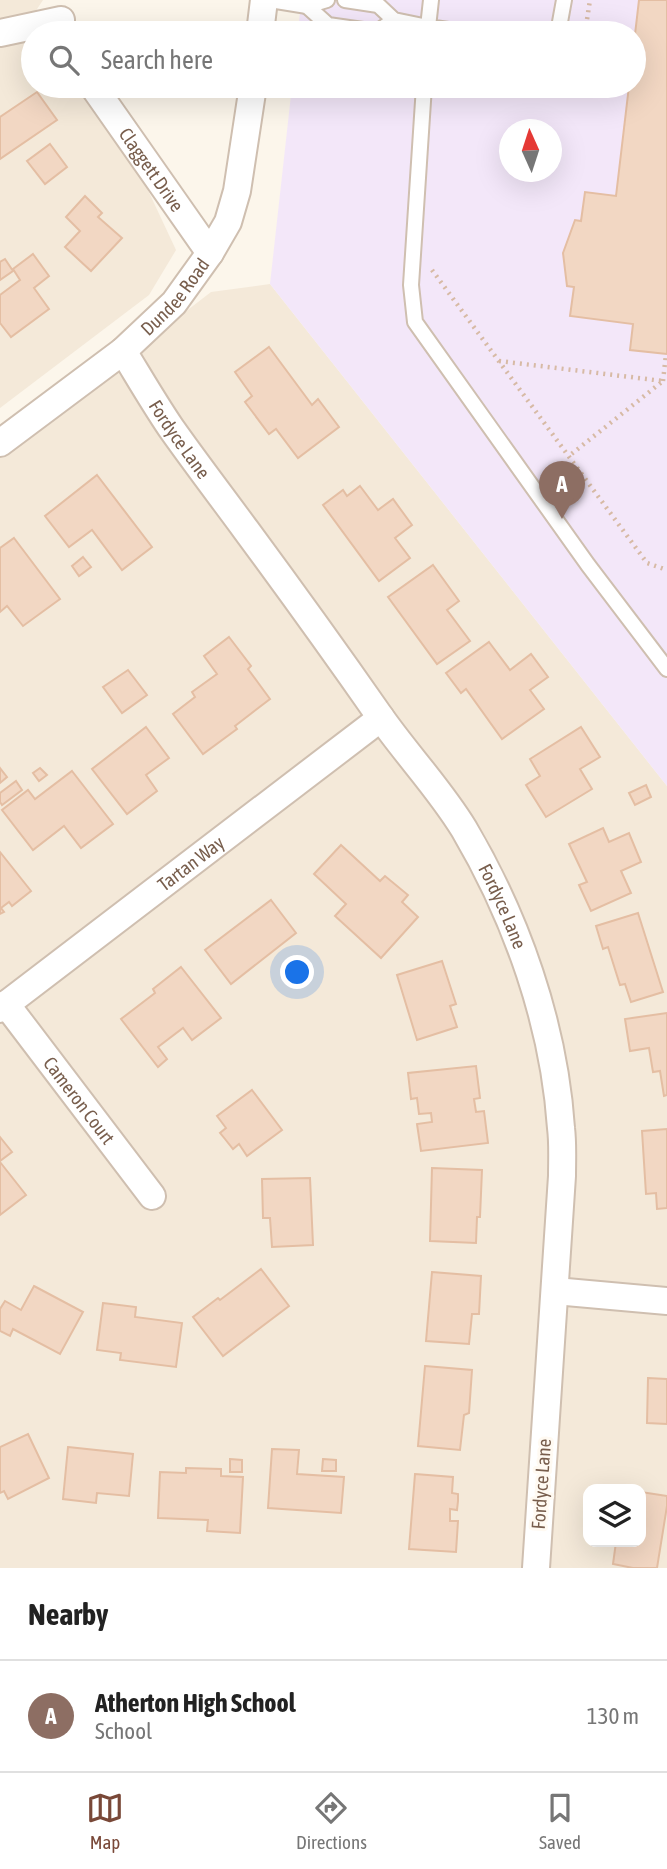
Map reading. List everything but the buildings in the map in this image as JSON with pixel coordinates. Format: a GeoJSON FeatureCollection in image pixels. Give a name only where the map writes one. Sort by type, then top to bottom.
{"type":"FeatureCollection","features":[{"type":"Feature","properties":{"kind":"street"},"geometry":{"type":"LineString","coordinates":[[261,21],[264,0]]}},
{"type":"Feature","properties":{"kind":"street"},"geometry":{"type":"LineString","coordinates":[[0,33],[21,28]]}},
{"type":"Feature","properties":{"kind":"street","name":"Claggett Drive"},"geometry":{"type":"LineString","coordinates":[[101,98],[210,253]]}},
{"type":"Feature","properties":{"kind":"street","name":"Dundee Road"},"geometry":{"type":"LineString","coordinates":[[0,443],[123,351],[174,303],[210,253],[228,222],[243,161],[251,98]]}},
{"type":"Feature","properties":{"kind":"street","name":"Fordyce Lane"},"geometry":{"type":"LineString","coordinates":[[123,351],[170,427],[334,649],[381,718],[422,769],[463,829],[506,912],[524,958],[549,1044],[562,1130],[562,1176],[536,1568]]}},
{"type":"Feature","properties":{"kind":"street","name":"Tartan Way"},"geometry":{"type":"LineString","coordinates":[[3,1006],[381,718]]}},
{"type":"Feature","properties":{"kind":"street","name":"Cameron Court"},"geometry":{"type":"LineString","coordinates":[[3,1006],[152,1196]]}},
{"type":"Feature","properties":{"kind":"street"},"geometry":{"type":"LineString","coordinates":[[555,1291],[667,1301]]}},
{"type":"Feature","properties":{"kind":"lane"},"geometry":{"type":"LineString","coordinates":[[270,0],[307,6],[327,0]]}},
{"type":"Feature","properties":{"kind":"lane"},"geometry":{"type":"LineString","coordinates":[[345,0],[378,5],[397,21]]}},
{"type":"Feature","properties":{"kind":"lane"},"geometry":{"type":"LineString","coordinates":[[429,21],[431,0]]}},
{"type":"Feature","properties":{"kind":"lane"},"geometry":{"type":"LineString","coordinates":[[560,21],[564,0]]}},
{"type":"Feature","properties":{"kind":"lane"},"geometry":{"type":"LineString","coordinates":[[307,6],[324,21]]}},
{"type":"Feature","properties":{"kind":"lane"},"geometry":{"type":"LineString","coordinates":[[423,98],[411,285],[415,322],[588,565],[667,669]]}},
{"type":"Feature","properties":{"kind":"path"},"geometry":{"type":"LineString","coordinates":[[587,21],[590,0]]}},
{"type":"Feature","properties":{"kind":"path"},"geometry":{"type":"LineString","coordinates":[[431,269],[647,563],[667,570]]}},
{"type":"Feature","properties":{"kind":"path"},"geometry":{"type":"LineString","coordinates":[[569,456],[663,381],[666,354]]}},
{"type":"Feature","properties":{"kind":"path"},"geometry":{"type":"LineString","coordinates":[[499,360],[663,381]]}},
{"type":"Feature","properties":{"kind":"shaded area"},"geometry":{"type":"Polygon","coordinates":[[[0,0],[43,0],[33,15],[33,21],[21,21],[21,98],[87,98],[146,186],[176,250],[149,295],[0,408],[0,0]]]}},
{"type":"Feature","properties":{"kind":"shaded area"},"geometry":{"type":"Polygon","coordinates":[[[301,0],[667,0],[667,786],[270,284],[291,98],[646,98],[646,21],[299,21],[301,0]]]}},
{"type":"Feature","properties":{"kind":"shaded area"},"geometry":{"type":"Polygon","coordinates":[[[270,284],[667,786],[667,1568],[0,1568],[0,455],[211,292],[270,284]]]}},
{"type":"Feature","properties":{"kind":"place","name":"Atherton High School"},"geometry":{"type":"Point","coordinates":[562,519]}}]}
